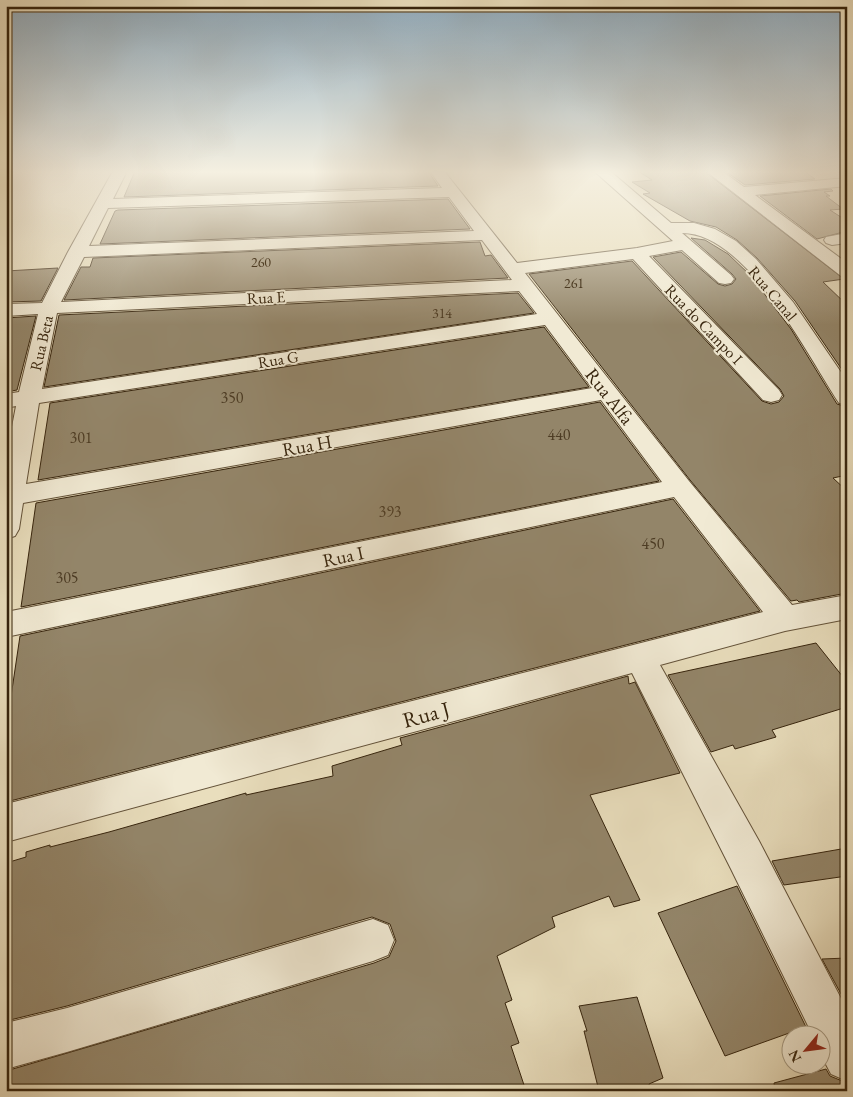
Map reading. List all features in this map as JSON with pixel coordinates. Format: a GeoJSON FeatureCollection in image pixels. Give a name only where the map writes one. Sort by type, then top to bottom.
{"type":"FeatureCollection","features":[{"type":"Feature","properties":{"kind":"street","name":"Rua Beta"},"geometry":{"type":"LineString","coordinates":[[6,529],[9,497],[49,307],[93,222]]}},
{"type":"Feature","properties":{"kind":"street","name":"Rua Alfa"},"geometry":{"type":"LineString","coordinates":[[476,222],[680,487],[785,619]]}},
{"type":"Feature","properties":{"kind":"street"},"geometry":{"type":"LineString","coordinates":[[660,222],[725,279]]}},
{"type":"Feature","properties":{"kind":"street"},"geometry":{"type":"LineString","coordinates":[[781,222],[847,272]]}},
{"type":"Feature","properties":{"kind":"street","name":"Rua Canal"},"geometry":{"type":"LineString","coordinates":[[667,228],[689,228],[707,231],[733,248],[759,273],[798,323],[847,398]]}},
{"type":"Feature","properties":{"kind":"street"},"geometry":{"type":"LineString","coordinates":[[817,229],[839,239],[847,250]]}},
{"type":"Feature","properties":{"kind":"street"},"geometry":{"type":"LineString","coordinates":[[76,252],[486,235]]}},
{"type":"Feature","properties":{"kind":"street","name":"Rua E"},"geometry":{"type":"LineString","coordinates":[[6,310],[518,277],[685,244]]}},
{"type":"Feature","properties":{"kind":"street","name":"Rua do Campo I"},"geometry":{"type":"LineString","coordinates":[[637,253],[772,395]]}},
{"type":"Feature","properties":{"kind":"street","name":"Rua G"},"geometry":{"type":"LineString","coordinates":[[6,401],[550,318]]}},
{"type":"Feature","properties":{"kind":"street","name":"Rua H"},"geometry":{"type":"LineString","coordinates":[[9,497],[607,392]]}},
{"type":"Feature","properties":{"kind":"street","name":"Rua I"},"geometry":{"type":"LineString","coordinates":[[6,625],[680,487]]}},
{"type":"Feature","properties":{"kind":"street","name":"Rua J"},"geometry":{"type":"LineString","coordinates":[[6,823],[785,619],[847,607]]}},
{"type":"Feature","properties":{"kind":"street"},"geometry":{"type":"LineString","coordinates":[[640,658],[745,855],[847,1058]]}},
{"type":"Feature","properties":{"kind":"street"},"geometry":{"type":"LineString","coordinates":[[6,1046],[76,1028],[374,940]]}},
{"type":"Feature","properties":{"kind":"building"},"geometry":{"type":"Polygon","coordinates":[[[110,222],[465,222],[470,229],[100,244],[110,222]]]}},
{"type":"Feature","properties":{"kind":"building"},"geometry":{"type":"Polygon","coordinates":[[[695,222],[770,222],[844,279],[823,282],[847,305],[847,377],[795,301],[757,258],[737,240],[716,227],[695,222]]]}},
{"type":"Feature","properties":{"kind":"building"},"geometry":{"type":"Polygon","coordinates":[[[795,222],[847,222],[847,231],[817,239],[795,222]]]}},
{"type":"Feature","properties":{"kind":"building"},"geometry":{"type":"Polygon","coordinates":[[[691,238],[705,240],[728,254],[750,275],[791,329],[837,404],[847,407],[847,475],[833,478],[847,491],[847,593],[799,602],[797,600],[791,601],[690,480],[529,274],[632,261],[762,401],[771,404],[779,402],[784,396],[780,389],[653,257],[681,252],[718,284],[725,286],[732,284],[736,279],[732,274],[691,238]]]}},
{"type":"Feature","properties":{"kind":"building"},"geometry":{"type":"Polygon","coordinates":[[[480,242],[485,256],[491,255],[508,278],[64,300],[81,267],[90,267],[93,258],[480,242]]]}},
{"type":"Feature","properties":{"kind":"building"},"geometry":{"type":"Polygon","coordinates":[[[58,268],[41,301],[6,302],[6,271],[58,268]]]}},
{"type":"Feature","properties":{"kind":"building"},"geometry":{"type":"Polygon","coordinates":[[[518,293],[534,313],[44,387],[59,315],[518,293]]]}},
{"type":"Feature","properties":{"kind":"building"},"geometry":{"type":"Polygon","coordinates":[[[36,316],[17,390],[6,392],[6,318],[36,316]]]}},
{"type":"Feature","properties":{"kind":"building"},"geometry":{"type":"Polygon","coordinates":[[[544,327],[589,387],[38,480],[50,403],[544,327]]]}},
{"type":"Feature","properties":{"kind":"building"},"geometry":{"type":"Polygon","coordinates":[[[600,402],[659,481],[21,607],[36,503],[600,402]]]}},
{"type":"Feature","properties":{"kind":"building"},"geometry":{"type":"Polygon","coordinates":[[[673,499],[760,611],[6,802],[6,730],[20,636],[673,499]]]}},
{"type":"Feature","properties":{"kind":"building"},"geometry":{"type":"Polygon","coordinates":[[[816,643],[847,682],[847,707],[772,730],[776,737],[735,749],[733,745],[711,752],[668,675],[816,643]]]}},
{"type":"Feature","properties":{"kind":"building"},"geometry":{"type":"Polygon","coordinates":[[[628,676],[629,684],[635,682],[680,773],[590,795],[640,900],[614,907],[609,896],[552,917],[555,927],[497,956],[512,1000],[505,1003],[519,1043],[511,1046],[526,1091],[6,1091],[6,1071],[374,963],[389,957],[396,941],[390,924],[372,917],[67,1006],[6,1021],[6,863],[26,857],[26,852],[50,845],[50,847],[109,832],[246,793],[246,795],[333,776],[332,766],[402,745],[400,738],[628,676]]]}},
{"type":"Feature","properties":{"kind":"building"},"geometry":{"type":"Polygon","coordinates":[[[847,848],[847,876],[784,885],[772,861],[847,848]]]}},
{"type":"Feature","properties":{"kind":"building"},"geometry":{"type":"Polygon","coordinates":[[[737,886],[805,1024],[780,1024],[780,1036],[725,1056],[658,913],[737,886]]]}},
{"type":"Feature","properties":{"kind":"building"},"geometry":{"type":"Polygon","coordinates":[[[847,958],[847,1005],[822,959],[847,958]]]}},
{"type":"Feature","properties":{"kind":"building"},"geometry":{"type":"Polygon","coordinates":[[[637,997],[663,1078],[649,1084],[651,1091],[599,1091],[584,1031],[587,1031],[579,1006],[637,997]]]}},
{"type":"Feature","properties":{"kind":"building"},"geometry":{"type":"Polygon","coordinates":[[[807,1074],[829,1074],[847,1083],[847,1091],[775,1091],[774,1083],[807,1074]]]}}]}
